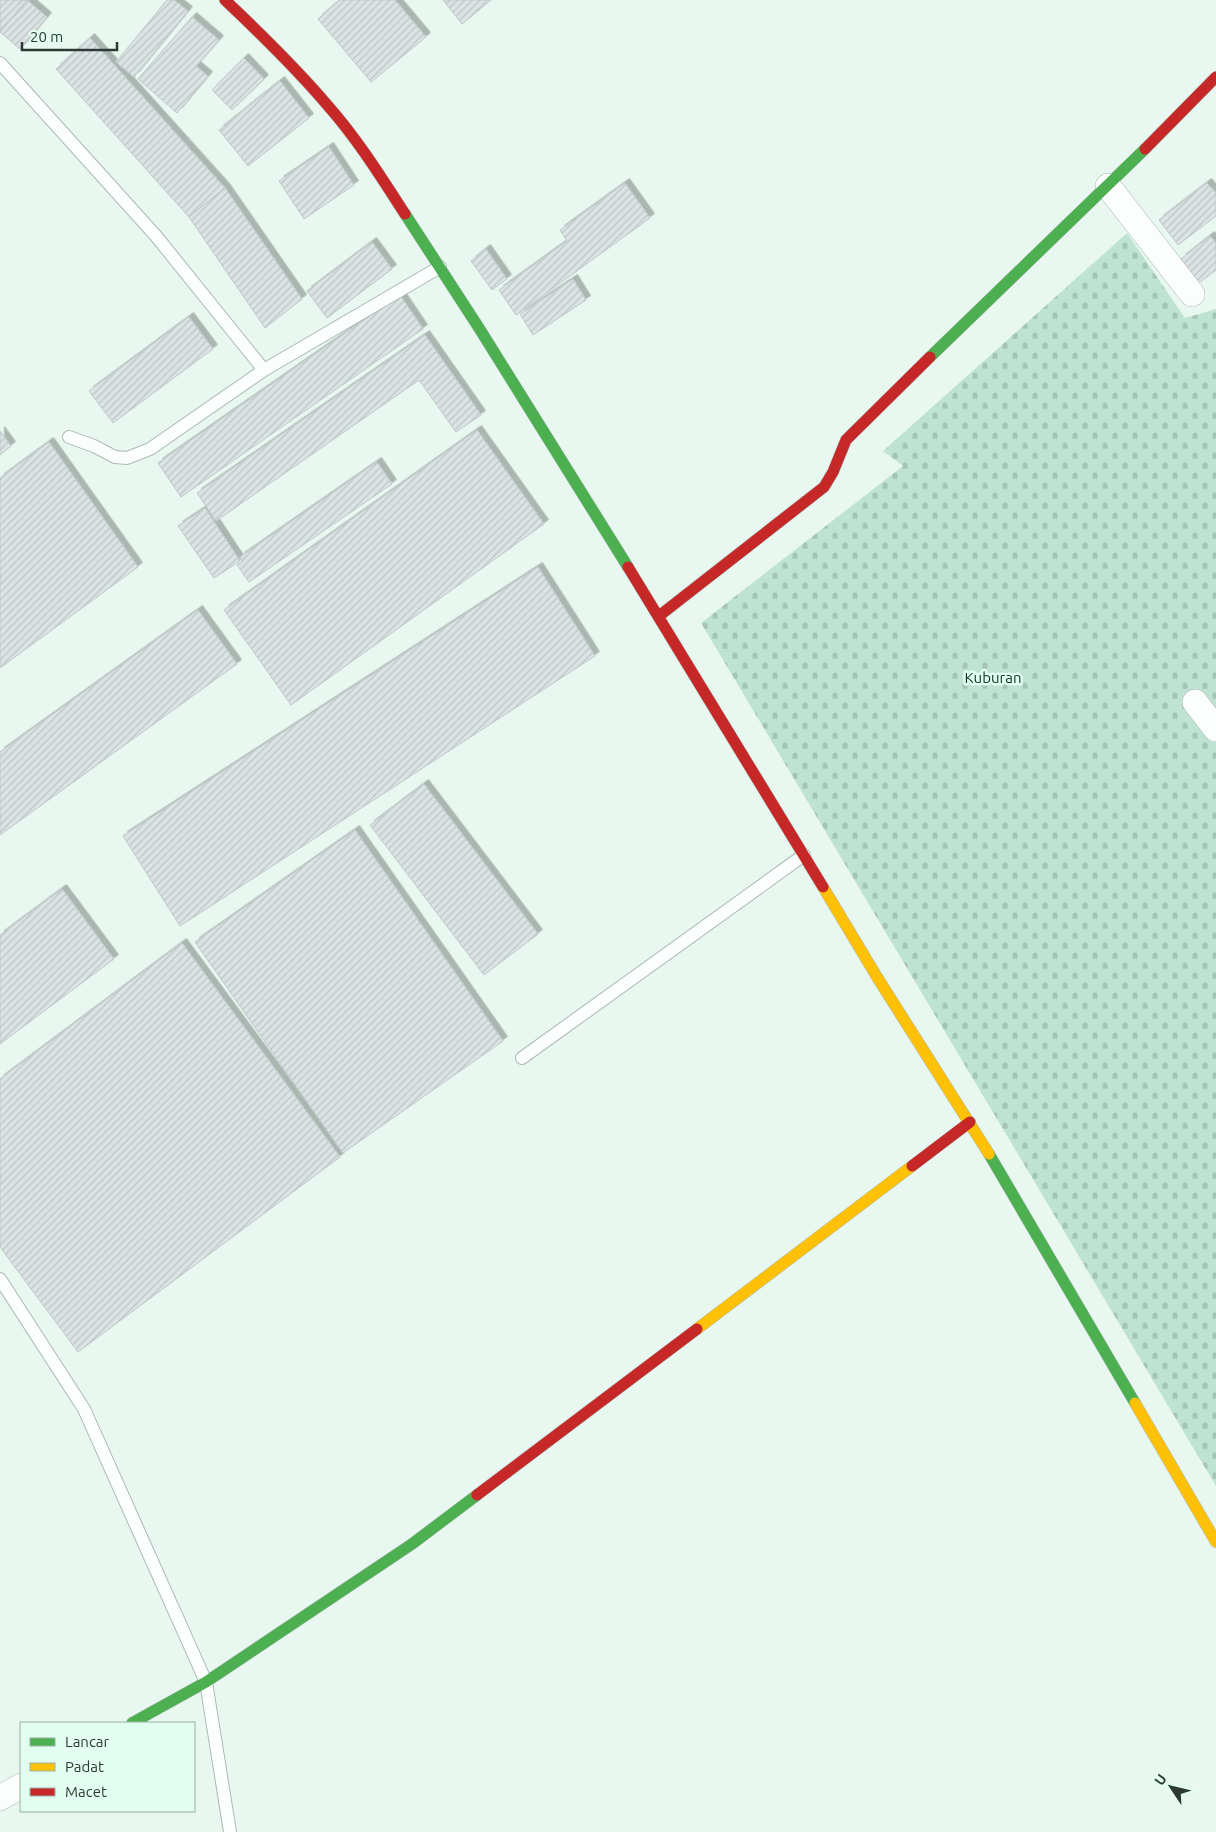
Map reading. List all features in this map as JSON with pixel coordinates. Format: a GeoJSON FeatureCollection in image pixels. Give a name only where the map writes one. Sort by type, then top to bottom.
{"type":"FeatureCollection","features":[{"type":"Feature","properties":{"kind":"main road"},"geometry":{"type":"LineString","coordinates":[[225,0],[274,46],[330,108],[367,156],[440,267],[659,616],[877,977],[970,1122],[1216,1542]]}},
{"type":"Feature","properties":{"kind":"main road"},"geometry":{"type":"LineString","coordinates":[[659,616],[824,487],[833,472],[846,440],[852,433],[1108,186],[1216,77]]}},
{"type":"Feature","properties":{"kind":"main road"},"geometry":{"type":"LineString","coordinates":[[134,1722],[206,1682],[412,1544],[970,1122]]}},
{"type":"Feature","properties":{"kind":"street"},"geometry":{"type":"LineString","coordinates":[[1108,186],[1192,294]]}},
{"type":"Feature","properties":{"kind":"street"},"geometry":{"type":"LineString","coordinates":[[1194,702],[1216,729]]}},
{"type":"Feature","properties":{"kind":"street"},"geometry":{"type":"LineString","coordinates":[[0,1798],[20,1787]]}},
{"type":"Feature","properties":{"kind":"lane"},"geometry":{"type":"LineString","coordinates":[[0,62],[156,236],[264,370]]}},
{"type":"Feature","properties":{"kind":"lane"},"geometry":{"type":"LineString","coordinates":[[69,437],[115,456],[127,458],[150,449],[264,370],[440,267]]}},
{"type":"Feature","properties":{"kind":"lane"},"geometry":{"type":"LineString","coordinates":[[522,1058],[804,856]]}},
{"type":"Feature","properties":{"kind":"lane"},"geometry":{"type":"LineString","coordinates":[[0,1279],[84,1409],[206,1682],[230,1832]]}},
{"type":"Feature","properties":{"kind":"green space","name":"Kuburan"},"geometry":{"type":"Polygon","coordinates":[[[1127,233],[1185,318],[1216,309],[1216,1486],[701,623],[903,466],[883,451],[1127,233]]]}},
{"type":"Feature","properties":{"kind":"building"},"geometry":{"type":"Polygon","coordinates":[[[0,0],[27,0],[0,32],[0,0]]]}},
{"type":"Feature","properties":{"kind":"building"},"geometry":{"type":"Polygon","coordinates":[[[27,0],[47,17],[20,49],[0,32],[27,0]]]}},
{"type":"Feature","properties":{"kind":"building"},"geometry":{"type":"Polygon","coordinates":[[[167,0],[174,0],[188,11],[134,77],[116,62],[167,0]]]}},
{"type":"Feature","properties":{"kind":"building"},"geometry":{"type":"Polygon","coordinates":[[[340,0],[395,0],[426,37],[371,82],[318,19],[340,0]]]}},
{"type":"Feature","properties":{"kind":"building"},"geometry":{"type":"Polygon","coordinates":[[[443,0],[491,0],[462,24],[443,0]]]}},
{"type":"Feature","properties":{"kind":"building"},"geometry":{"type":"Polygon","coordinates":[[[192,17],[219,40],[196,66],[208,76],[177,113],[138,79],[192,17]]]}},
{"type":"Feature","properties":{"kind":"building"},"geometry":{"type":"Polygon","coordinates":[[[90,38],[225,188],[189,217],[56,69],[90,38]]]}},
{"type":"Feature","properties":{"kind":"building"},"geometry":{"type":"Polygon","coordinates":[[[244,58],[264,79],[232,110],[212,90],[244,58]]]}},
{"type":"Feature","properties":{"kind":"building"},"geometry":{"type":"Polygon","coordinates":[[[280,81],[309,118],[248,166],[219,130],[280,81]]]}},
{"type":"Feature","properties":{"kind":"building"},"geometry":{"type":"Polygon","coordinates":[[[329,147],[354,185],[304,219],[279,181],[329,147]]]}},
{"type":"Feature","properties":{"kind":"building"},"geometry":{"type":"Polygon","coordinates":[[[625,183],[650,218],[516,315],[499,290],[567,241],[560,230],[625,183]]]}},
{"type":"Feature","properties":{"kind":"building"},"geometry":{"type":"Polygon","coordinates":[[[1207,183],[1216,193],[1216,216],[1178,245],[1159,220],[1207,183]]]}},
{"type":"Feature","properties":{"kind":"building"},"geometry":{"type":"Polygon","coordinates":[[[225,188],[302,299],[265,328],[189,217],[225,188]]]}},
{"type":"Feature","properties":{"kind":"building"},"geometry":{"type":"Polygon","coordinates":[[[1210,236],[1216,243],[1216,270],[1199,283],[1181,259],[1210,236]]]}},
{"type":"Feature","properties":{"kind":"building"},"geometry":{"type":"Polygon","coordinates":[[[372,242],[392,269],[327,318],[307,291],[372,242]]]}},
{"type":"Feature","properties":{"kind":"building"},"geometry":{"type":"Polygon","coordinates":[[[486,249],[507,279],[492,290],[471,261],[486,249]]]}},
{"type":"Feature","properties":{"kind":"building"},"geometry":{"type":"Polygon","coordinates":[[[573,279],[586,300],[533,335],[520,314],[573,279]]]}},
{"type":"Feature","properties":{"kind":"building"},"geometry":{"type":"Polygon","coordinates":[[[400,295],[423,329],[181,497],[158,463],[400,295]]]}},
{"type":"Feature","properties":{"kind":"building"},"geometry":{"type":"Polygon","coordinates":[[[189,317],[213,349],[113,423],[89,391],[189,317]]]}},
{"type":"Feature","properties":{"kind":"building"},"geometry":{"type":"Polygon","coordinates":[[[425,335],[481,415],[456,432],[419,380],[216,521],[197,493],[425,335]]]}},
{"type":"Feature","properties":{"kind":"building"},"geometry":{"type":"Polygon","coordinates":[[[477,430],[544,524],[291,705],[224,610],[477,430]]]}},
{"type":"Feature","properties":{"kind":"building"},"geometry":{"type":"Polygon","coordinates":[[[0,431],[11,446],[0,455],[0,431]]]}},
{"type":"Feature","properties":{"kind":"building"},"geometry":{"type":"Polygon","coordinates":[[[49,442],[138,567],[0,668],[0,478],[49,442]]]}},
{"type":"Feature","properties":{"kind":"building"},"geometry":{"type":"Polygon","coordinates":[[[377,462],[392,484],[249,582],[237,565],[243,561],[240,557],[377,462]]]}},
{"type":"Feature","properties":{"kind":"building"},"geometry":{"type":"Polygon","coordinates":[[[205,508],[240,561],[214,578],[178,526],[205,508]]]}},
{"type":"Feature","properties":{"kind":"building"},"geometry":{"type":"Polygon","coordinates":[[[538,567],[595,656],[180,926],[123,836],[538,567]]]}},
{"type":"Feature","properties":{"kind":"building"},"geometry":{"type":"Polygon","coordinates":[[[198,610],[237,664],[0,835],[0,752],[198,610]]]}},
{"type":"Feature","properties":{"kind":"building"},"geometry":{"type":"Polygon","coordinates":[[[424,784],[538,934],[484,975],[370,825],[424,784]]]}},
{"type":"Feature","properties":{"kind":"building"},"geometry":{"type":"Polygon","coordinates":[[[355,830],[503,1041],[343,1153],[195,942],[355,830]]]}},
{"type":"Feature","properties":{"kind":"building"},"geometry":{"type":"Polygon","coordinates":[[[62,889],[114,959],[0,1044],[0,935],[62,889]]]}},
{"type":"Feature","properties":{"kind":"building"},"geometry":{"type":"Polygon","coordinates":[[[182,943],[340,1157],[78,1352],[0,1247],[0,1079],[182,943]]]}},
{"type":"Feature","properties":{"kind":"traffic: fast"},"geometry":{"type":"LineString","coordinates":[[930,357],[1145,149]]}},
{"type":"Feature","properties":{"kind":"traffic: fast"},"geometry":{"type":"LineString","coordinates":[[405,214],[479,328],[628,567]]}},
{"type":"Feature","properties":{"kind":"traffic: fast"},"geometry":{"type":"LineString","coordinates":[[989,1154],[1135,1403]]}},
{"type":"Feature","properties":{"kind":"traffic: fast"},"geometry":{"type":"LineString","coordinates":[[134,1722],[206,1682],[412,1544],[477,1495]]}},
{"type":"Feature","properties":{"kind":"traffic: slow"},"geometry":{"type":"LineString","coordinates":[[823,887],[877,977],[989,1154]]}},
{"type":"Feature","properties":{"kind":"traffic: slow"},"geometry":{"type":"LineString","coordinates":[[697,1329],[912,1166]]}},
{"type":"Feature","properties":{"kind":"traffic: slow"},"geometry":{"type":"LineString","coordinates":[[1135,1403],[1216,1542]]}},
{"type":"Feature","properties":{"kind":"traffic: jam"},"geometry":{"type":"LineString","coordinates":[[225,0],[292,65],[340,120],[369,159],[405,214]]}},
{"type":"Feature","properties":{"kind":"traffic: jam"},"geometry":{"type":"LineString","coordinates":[[1145,149],[1216,77]]}},
{"type":"Feature","properties":{"kind":"traffic: jam"},"geometry":{"type":"LineString","coordinates":[[659,616],[824,487],[833,472],[846,440],[930,357]]}},
{"type":"Feature","properties":{"kind":"traffic: jam"},"geometry":{"type":"LineString","coordinates":[[628,567],[823,887]]}},
{"type":"Feature","properties":{"kind":"traffic: jam"},"geometry":{"type":"LineString","coordinates":[[912,1166],[970,1122]]}},
{"type":"Feature","properties":{"kind":"traffic: jam"},"geometry":{"type":"LineString","coordinates":[[477,1495],[697,1329]]}}]}
